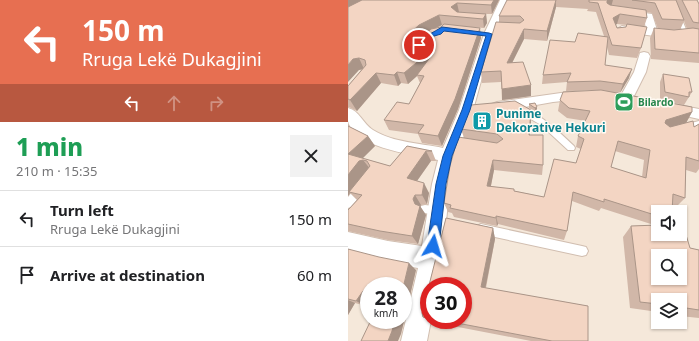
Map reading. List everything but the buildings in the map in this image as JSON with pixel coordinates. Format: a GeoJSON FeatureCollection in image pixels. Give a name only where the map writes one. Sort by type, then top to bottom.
{"type":"FeatureCollection","features":[{"type":"Feature","properties":{"kind":"street"},"geometry":{"type":"LineString","coordinates":[[416,341],[431,259],[441,184],[455,147],[491,27],[507,2]]}},
{"type":"Feature","properties":{"kind":"street"},"geometry":{"type":"LineString","coordinates":[[611,11],[650,16],[652,33]]}},
{"type":"Feature","properties":{"kind":"street"},"geometry":{"type":"LineString","coordinates":[[618,34],[617,28],[677,36],[686,35]]}},
{"type":"Feature","properties":{"kind":"street"},"geometry":{"type":"LineString","coordinates":[[642,102],[620,98],[640,72],[644,56]]}},
{"type":"Feature","properties":{"kind":"street"},"geometry":{"type":"LineString","coordinates":[[466,110],[514,105],[557,96],[598,95]]}},
{"type":"Feature","properties":{"kind":"street"},"geometry":{"type":"LineString","coordinates":[[657,105],[699,114]]}},
{"type":"Feature","properties":{"kind":"street"},"geometry":{"type":"LineString","coordinates":[[348,113],[356,120],[364,132],[372,137],[406,148],[455,147]]}},
{"type":"Feature","properties":{"kind":"street"},"geometry":{"type":"LineString","coordinates":[[348,242],[388,252],[431,259]]}},
{"type":"Feature","properties":{"kind":"lane"},"geometry":{"type":"LineString","coordinates":[[674,6],[686,35],[699,36]]}},
{"type":"Feature","properties":{"kind":"lane"},"geometry":{"type":"LineString","coordinates":[[514,105],[544,123],[571,148]]}},
{"type":"Feature","properties":{"kind":"lane"},"geometry":{"type":"LineString","coordinates":[[675,130],[699,124]]}},
{"type":"Feature","properties":{"kind":"lane"},"geometry":{"type":"LineString","coordinates":[[348,204],[367,181]]}},
{"type":"Feature","properties":{"kind":"lane"},"geometry":{"type":"LineString","coordinates":[[471,227],[582,251]]}},
{"type":"Feature","properties":{"kind":"shaded area"},"geometry":{"type":"Polygon","coordinates":[[[348,0],[699,0],[699,341],[348,341],[348,0]]]}},
{"type":"Feature","properties":{"kind":"place","name":"Bilardo"},"geometry":{"type":"Point","coordinates":[624,102]}},
{"type":"Feature","properties":{"kind":"place","name":"Punime Dekorative Hekuri"},"geometry":{"type":"Point","coordinates":[482,121]}},
{"type":"Feature","properties":{"kind":"route"},"geometry":{"type":"LineString","coordinates":[[419,45],[429,36],[439,33],[442,29],[489,34],[466,110],[448,156],[441,184],[433,246]]}}]}
